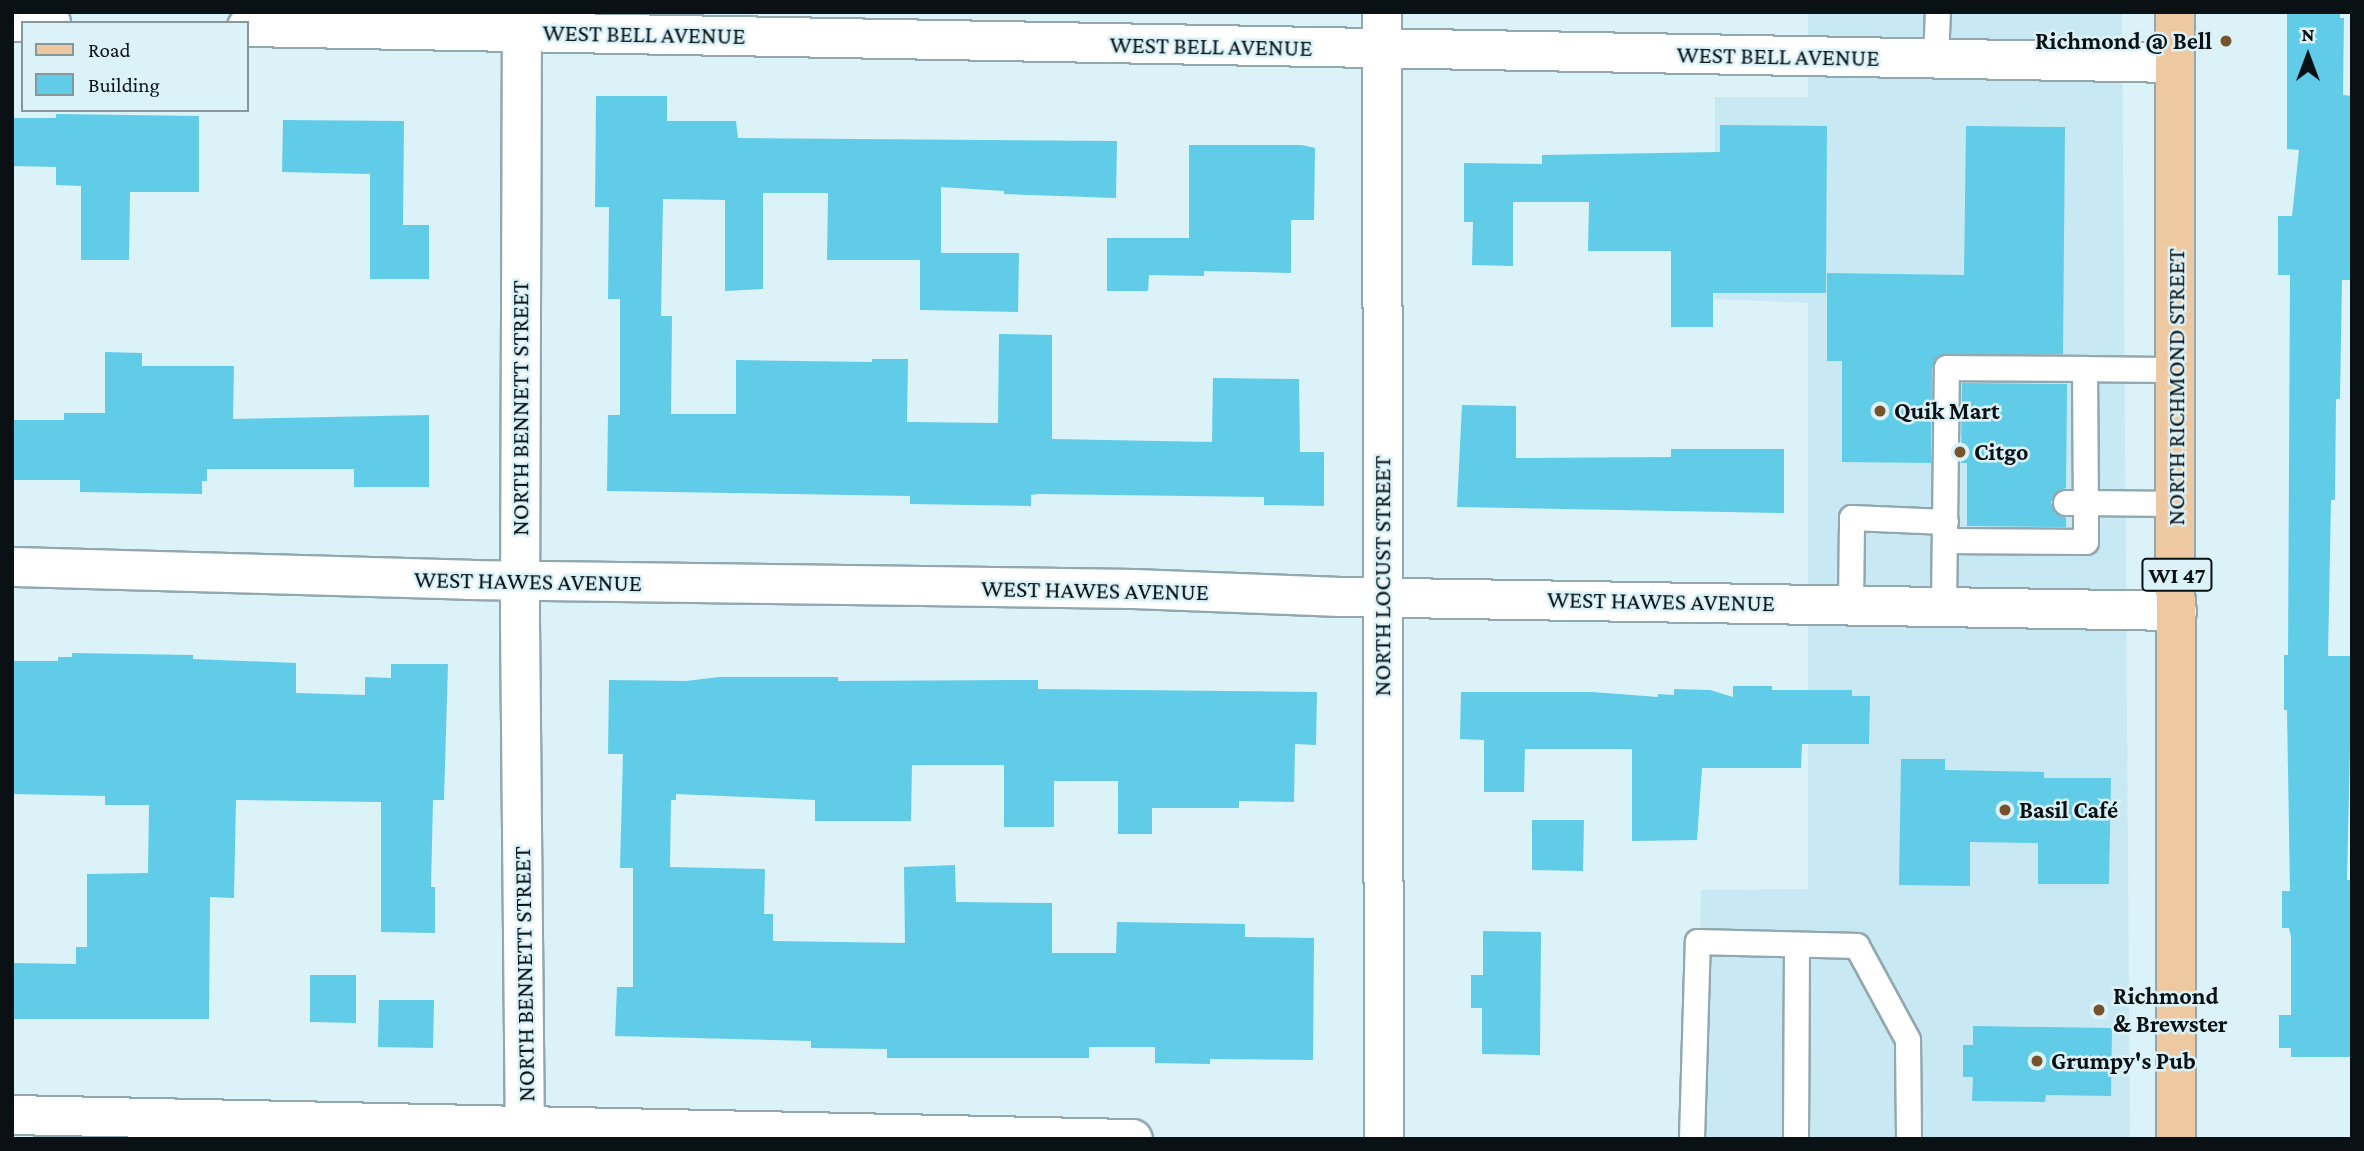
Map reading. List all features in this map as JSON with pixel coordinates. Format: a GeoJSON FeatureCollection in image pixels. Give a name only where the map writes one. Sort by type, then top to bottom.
{"type":"FeatureCollection","features":[{"type":"Feature","properties":{"kind":"main road","name":"NORTH RICHMOND STREET"},"geometry":{"type":"LineString","coordinates":[[2175,12],[2176,1139]]}},
{"type":"Feature","properties":{"kind":"street","name":"NORTH LOCUST STREET"},"geometry":{"type":"LineString","coordinates":[[1382,12],[1384,1139]]}},
{"type":"Feature","properties":{"kind":"street","name":"WEST BELL AVENUE"},"geometry":{"type":"LineString","coordinates":[[248,27],[522,22],[1382,50],[2175,63]]}},
{"type":"Feature","properties":{"kind":"street","name":"NORTH BENNETT STREET"},"geometry":{"type":"LineString","coordinates":[[522,22],[520,581],[525,1132]]}},
{"type":"Feature","properties":{"kind":"street","name":"WEST HAWES AVENUE"},"geometry":{"type":"LineString","coordinates":[[12,566],[520,581],[1134,589],[1381,597],[2177,611]]}},
{"type":"Feature","properties":{"kind":"street"},"geometry":{"type":"LineString","coordinates":[[12,1115],[525,1132],[1133,1139]]}},
{"type":"Feature","properties":{"kind":"lane"},"geometry":{"type":"LineString","coordinates":[[1936,59],[1938,12]]}},
{"type":"Feature","properties":{"kind":"lane"},"geometry":{"type":"LineString","coordinates":[[1944,606],[1957,449],[1958,399],[1947,368],[2176,370]]}},
{"type":"Feature","properties":{"kind":"lane"},"geometry":{"type":"LineString","coordinates":[[1850,605],[1852,518],[1952,517],[2086,542],[2076,503],[2076,400],[2085,369]]}},
{"type":"Feature","properties":{"kind":"lane"},"geometry":{"type":"LineString","coordinates":[[2076,503],[2176,504]]}},
{"type":"Feature","properties":{"kind":"lane"},"geometry":{"type":"LineString","coordinates":[[1692,1139],[1698,942],[1857,946],[1908,1040],[1909,1139]]}},
{"type":"Feature","properties":{"kind":"lane"},"geometry":{"type":"LineString","coordinates":[[1796,1139],[1797,945]]}},
{"type":"Feature","properties":{"kind":"shaded area"},"geometry":{"type":"Polygon","coordinates":[[[1808,12],[2122,12],[2130,1139],[1696,1139],[1701,890],[1808,889],[1808,303],[1715,299],[1715,97],[1808,97],[1808,12]]]}},
{"type":"Feature","properties":{"kind":"building"},"geometry":{"type":"Polygon","coordinates":[[[2287,12],[2340,12],[2340,18],[2344,18],[2343,95],[2352,96],[2352,280],[2342,280],[2340,399],[2336,399],[2335,500],[2331,500],[2328,656],[2352,656],[2347,880],[2352,880],[2352,1057],[2291,1057],[2291,1048],[2279,1048],[2279,1015],[2291,1015],[2291,937],[2289,928],[2282,928],[2282,891],[2290,891],[2284,655],[2288,655],[2290,275],[2278,275],[2278,216],[2292,216],[2299,150],[2287,149],[2287,12]]]}},
{"type":"Feature","properties":{"kind":"building"},"geometry":{"type":"Polygon","coordinates":[[[596,96],[667,96],[667,121],[736,121],[738,138],[1117,141],[1116,198],[1004,194],[1004,191],[941,187],[941,253],[1019,253],[1018,312],[920,310],[920,260],[827,260],[828,193],[763,193],[763,289],[725,291],[725,200],[663,199],[661,316],[672,316],[671,414],[736,414],[736,360],[872,362],[872,359],[908,359],[907,422],[998,423],[999,334],[1052,335],[1052,439],[1212,442],[1213,378],[1299,379],[1300,452],[1324,452],[1324,506],[1264,505],[1264,497],[1038,494],[1031,495],[1031,506],[910,504],[910,496],[607,491],[608,415],[620,415],[620,299],[608,299],[609,207],[595,207],[596,96]]]}},
{"type":"Feature","properties":{"kind":"building"},"geometry":{"type":"Polygon","coordinates":[[[56,114],[199,116],[199,192],[130,192],[129,260],[81,260],[81,186],[56,185],[56,167],[12,166],[12,118],[56,118],[56,114]]]}},
{"type":"Feature","properties":{"kind":"building"},"geometry":{"type":"Polygon","coordinates":[[[283,120],[404,121],[403,225],[429,225],[429,279],[370,279],[370,174],[282,172],[283,120]]]}},
{"type":"Feature","properties":{"kind":"building"},"geometry":{"type":"Polygon","coordinates":[[[1720,125],[1827,126],[1826,293],[1713,293],[1713,327],[1671,327],[1671,251],[1588,251],[1589,202],[1513,202],[1513,266],[1472,265],[1473,222],[1464,222],[1464,163],[1542,164],[1542,155],[1720,152],[1720,125]]]}},
{"type":"Feature","properties":{"kind":"building"},"geometry":{"type":"Polygon","coordinates":[[[1966,126],[2065,127],[2063,354],[1940,355],[1932,368],[1931,463],[1842,462],[1842,361],[1827,361],[1827,273],[1964,275],[1966,126]]]}},
{"type":"Feature","properties":{"kind":"building"},"geometry":{"type":"Polygon","coordinates":[[[1189,145],[1302,145],[1315,148],[1314,220],[1291,220],[1291,273],[1204,271],[1204,276],[1149,275],[1148,291],[1107,291],[1107,238],[1189,238],[1189,145]]]}},
{"type":"Feature","properties":{"kind":"building"},"geometry":{"type":"Polygon","coordinates":[[[105,352],[142,353],[142,366],[234,366],[233,419],[429,415],[429,487],[354,487],[354,469],[207,469],[207,481],[202,481],[202,494],[80,492],[80,480],[12,480],[12,420],[64,420],[64,413],[105,413],[105,352]]]}},
{"type":"Feature","properties":{"kind":"building"},"geometry":{"type":"Polygon","coordinates":[[[1962,383],[2067,384],[2066,488],[2058,491],[2051,502],[2054,511],[2066,518],[2066,527],[1967,526],[1967,463],[1961,463],[1962,383]]]}},
{"type":"Feature","properties":{"kind":"building"},"geometry":{"type":"Polygon","coordinates":[[[1462,405],[1516,406],[1516,458],[1671,457],[1671,449],[1784,449],[1784,513],[1457,507],[1462,405]]]}},
{"type":"Feature","properties":{"kind":"building"},"geometry":{"type":"Polygon","coordinates":[[[72,653],[193,655],[193,659],[296,663],[296,693],[365,695],[365,677],[391,678],[391,664],[448,664],[444,800],[433,800],[431,887],[435,887],[435,933],[381,932],[381,802],[236,800],[234,898],[210,897],[209,1019],[12,1019],[12,963],[76,964],[76,947],[87,947],[87,874],[148,873],[149,805],[105,805],[105,796],[12,794],[12,661],[58,661],[58,657],[72,657],[72,653]]]}},
{"type":"Feature","properties":{"kind":"building"},"geometry":{"type":"Polygon","coordinates":[[[719,677],[838,677],[838,681],[1038,680],[1038,689],[1317,692],[1316,745],[1295,744],[1294,802],[1239,801],[1239,808],[1152,808],[1152,834],[1118,834],[1118,781],[1054,781],[1054,827],[1004,827],[1004,765],[912,765],[911,821],[815,821],[815,800],[676,794],[676,800],[671,800],[670,867],[765,869],[764,914],[773,914],[773,941],[905,943],[904,867],[955,865],[956,902],[1052,903],[1052,953],[1116,953],[1117,922],[1245,924],[1245,937],[1314,938],[1313,1060],[1210,1059],[1210,1064],[1155,1063],[1155,1047],[1089,1047],[1089,1058],[887,1058],[887,1049],[811,1048],[811,1041],[615,1036],[617,987],[633,987],[633,868],[620,868],[623,754],[608,754],[609,680],[686,681],[719,677]]]}},
{"type":"Feature","properties":{"kind":"building"},"geometry":{"type":"Polygon","coordinates":[[[1733,686],[1772,686],[1772,690],[1852,690],[1852,696],[1870,696],[1869,744],[1802,744],[1801,768],[1702,768],[1697,840],[1632,841],[1632,749],[1525,749],[1524,792],[1484,792],[1484,740],[1460,739],[1461,692],[1592,692],[1658,697],[1658,694],[1674,695],[1674,689],[1710,690],[1733,697],[1733,686]]]}},
{"type":"Feature","properties":{"kind":"building","name":"Basil Café"},"geometry":{"type":"Polygon","coordinates":[[[1901,759],[1945,759],[1945,770],[2044,772],[2044,778],[2111,778],[2109,884],[2038,884],[2038,843],[1970,842],[1970,886],[1899,885],[1901,759]]]}},
{"type":"Feature","properties":{"kind":"building"},"geometry":{"type":"Polygon","coordinates":[[[1532,820],[1584,820],[1583,871],[1532,870],[1532,820]]]}},
{"type":"Feature","properties":{"kind":"building"},"geometry":{"type":"Polygon","coordinates":[[[1483,931],[1541,932],[1540,1055],[1482,1054],[1482,1008],[1471,1008],[1471,975],[1483,975],[1483,931]]]}},
{"type":"Feature","properties":{"kind":"building"},"geometry":{"type":"Polygon","coordinates":[[[310,975],[356,975],[356,1023],[310,1022],[310,975]]]}},
{"type":"Feature","properties":{"kind":"building"},"geometry":{"type":"Polygon","coordinates":[[[379,1000],[434,1000],[433,1048],[378,1047],[379,1000]]]}},
{"type":"Feature","properties":{"kind":"building","name":"Grumpy's Pub"},"geometry":{"type":"Polygon","coordinates":[[[1973,1026],[2112,1028],[2111,1096],[2046,1095],[2045,1102],[1972,1101],[1973,1077],[1963,1077],[1963,1045],[1973,1045],[1973,1026]]]}},
{"type":"Feature","properties":{"kind":"place","name":"Richmond @ Bell"},"geometry":{"type":"Point","coordinates":[2226,41]}},
{"type":"Feature","properties":{"kind":"place","name":"Quik Mart"},"geometry":{"type":"Point","coordinates":[1880,411]}},
{"type":"Feature","properties":{"kind":"place","name":"Citgo"},"geometry":{"type":"Point","coordinates":[1960,452]}},
{"type":"Feature","properties":{"kind":"place","name":"Basil Café"},"geometry":{"type":"Point","coordinates":[2005,810]}},
{"type":"Feature","properties":{"kind":"place","name":"Richmond & Brewster"},"geometry":{"type":"Point","coordinates":[2099,1010]}},
{"type":"Feature","properties":{"kind":"place","name":"Grumpy's Pub"},"geometry":{"type":"Point","coordinates":[2037,1061]}}]}
